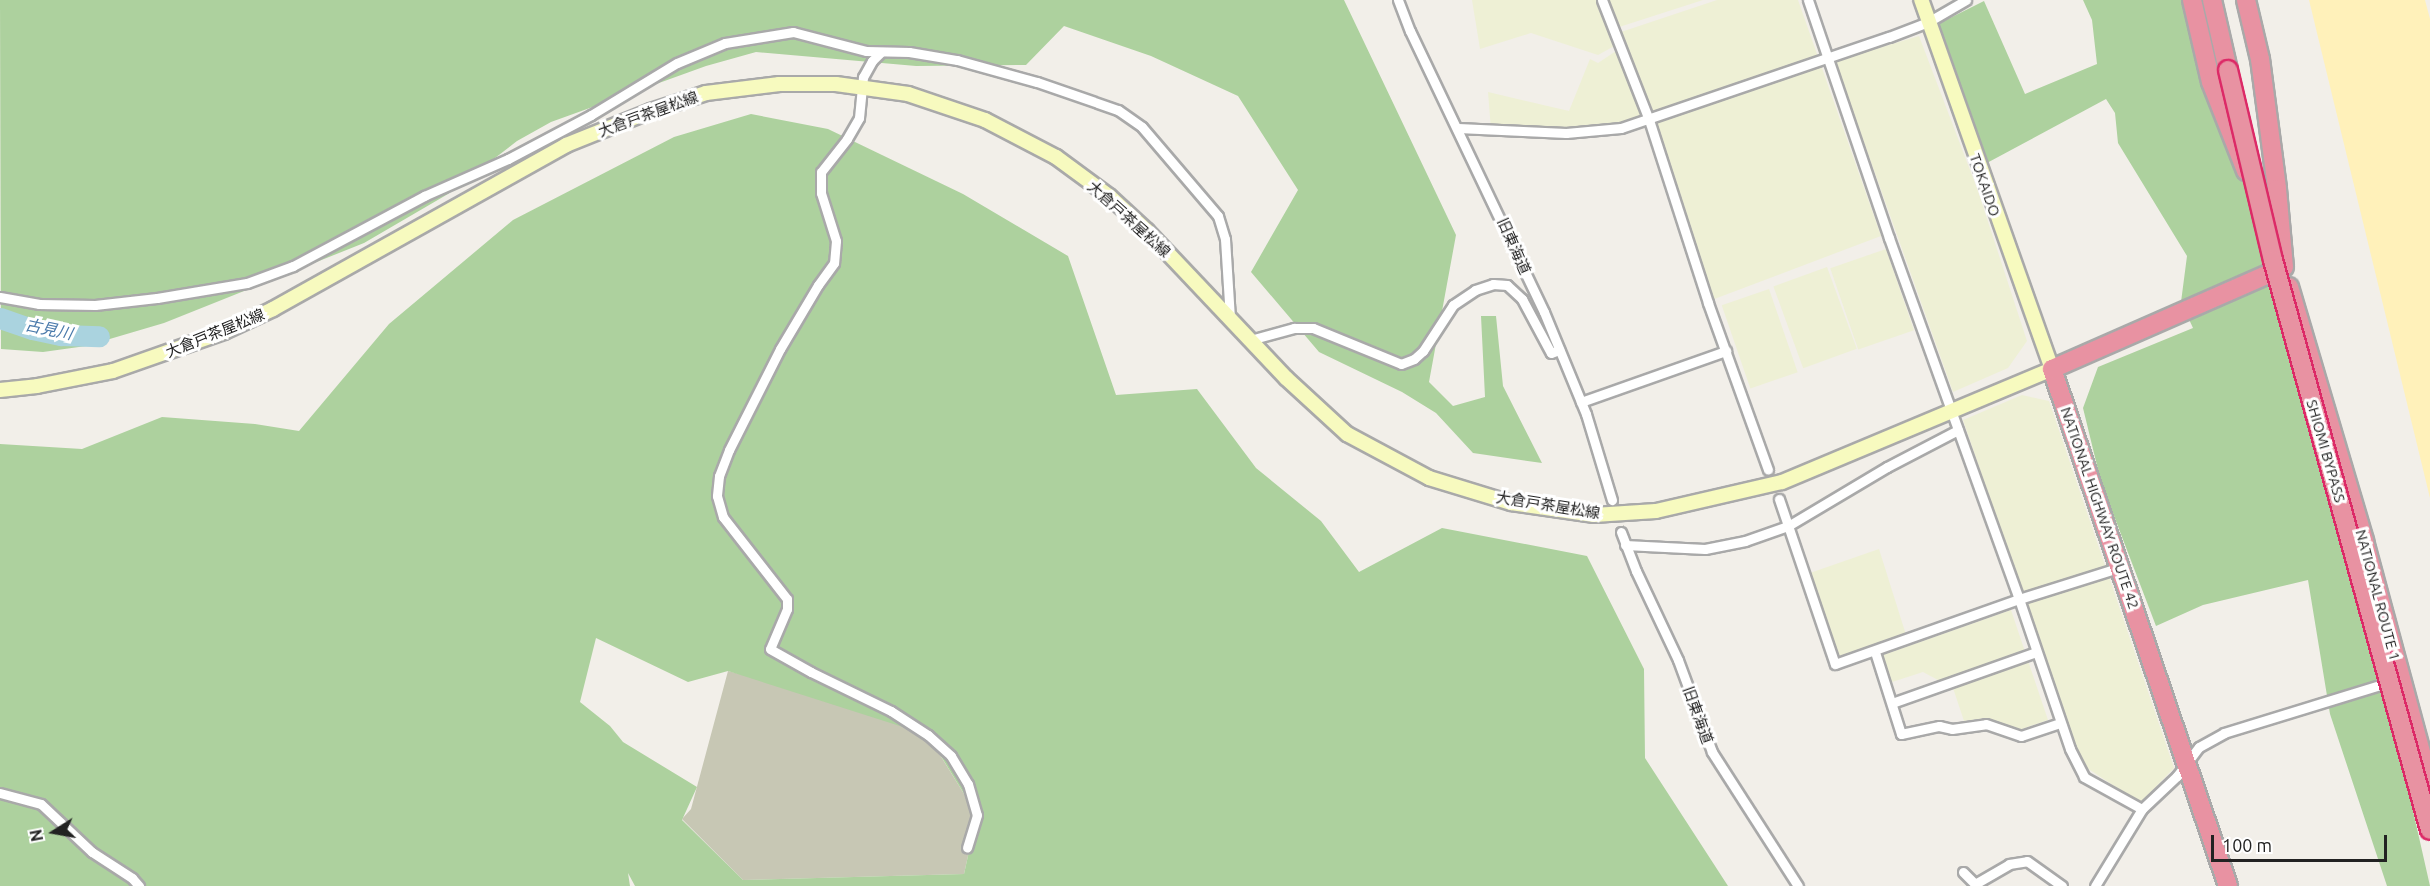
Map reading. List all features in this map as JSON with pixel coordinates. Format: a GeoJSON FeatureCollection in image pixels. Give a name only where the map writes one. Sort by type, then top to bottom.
{"type":"FeatureCollection","features":[{"type":"Feature","properties":{"kind":"highway"},"geometry":{"type":"LineString","coordinates":[[2192,0],[2211,82],[2284,267]]}},
{"type":"Feature","properties":{"kind":"highway","name":"SHIOMI BYPASS"},"geometry":{"type":"LineString","coordinates":[[2213,0],[2273,260],[2430,830]]}},
{"type":"Feature","properties":{"kind":"highway"},"geometry":{"type":"LineString","coordinates":[[2246,0],[2260,59],[2277,189],[2284,267]]}},
{"type":"Feature","properties":{"kind":"highway"},"geometry":{"type":"LineString","coordinates":[[2052,369],[2284,267]]}},
{"type":"Feature","properties":{"kind":"highway","name":"NATIONAL ROUTE 1"},"geometry":{"type":"LineString","coordinates":[[2284,267],[2364,541],[2430,785]]}},
{"type":"Feature","properties":{"kind":"highway","name":"NATIONAL HIGHWAY ROUTE 42"},"geometry":{"type":"LineString","coordinates":[[2052,369],[2228,886]]}},
{"type":"Feature","properties":{"kind":"street","name":"旧東海道"},"geometry":{"type":"LineString","coordinates":[[1398,0],[1503,220],[1559,350],[1581,402],[1612,500]]}},
{"type":"Feature","properties":{"kind":"street"},"geometry":{"type":"LineString","coordinates":[[1602,0],[1648,120],[1768,470]]}},
{"type":"Feature","properties":{"kind":"street"},"geometry":{"type":"LineString","coordinates":[[1808,0],[1950,410],[2019,599],[2060,723],[2084,777],[2142,809]]}},
{"type":"Feature","properties":{"kind":"street","name":"TOKAIDO"},"geometry":{"type":"LineString","coordinates":[[1921,0],[2052,369]]}},
{"type":"Feature","properties":{"kind":"street"},"geometry":{"type":"LineString","coordinates":[[1458,128],[1566,133],[1617,128],[1648,120],[1830,59],[1928,22],[1966,0]]}},
{"type":"Feature","properties":{"kind":"street"},"geometry":{"type":"LineString","coordinates":[[0,297],[39,304],[71,306],[157,298],[247,283],[293,266],[442,187],[508,159],[591,115],[677,63],[725,43],[793,32],[881,52],[909,52],[957,60],[1025,79],[1118,110],[1142,127],[1218,216],[1225,239],[1230,319]]}},
{"type":"Feature","properties":{"kind":"street"},"geometry":{"type":"LineString","coordinates":[[881,52],[868,66],[863,77],[859,118],[848,139],[821,172],[821,193],[836,241],[834,263],[818,285],[780,349],[729,450],[719,476],[717,496],[723,517],[787,599],[787,609],[770,649],[891,711],[928,735],[951,756],[968,783],[977,815],[967,848]]}},
{"type":"Feature","properties":{"kind":"street","name":"大倉戸茶屋松線"},"geometry":{"type":"LineString","coordinates":[[0,390],[37,386],[113,370],[224,332],[273,309],[566,145],[651,111],[706,93],[779,84],[836,84],[908,94],[985,120],[1056,157],[1124,210],[1250,340],[1347,434],[1429,478],[1510,503],[1594,515],[1656,511],[1782,482],[2052,369]]}},
{"type":"Feature","properties":{"kind":"street"},"geometry":{"type":"LineString","coordinates":[[1250,340],[1294,328],[1313,328],[1401,364],[1414,359],[1423,351],[1453,305],[1475,290],[1493,284],[1508,285],[1522,299],[1551,353],[1559,350]]}},
{"type":"Feature","properties":{"kind":"street"},"geometry":{"type":"LineString","coordinates":[[1581,402],[1726,351]]}},
{"type":"Feature","properties":{"kind":"street"},"geometry":{"type":"LineString","coordinates":[[1625,545],[1705,549],[1745,541],[1788,526],[1887,467],[1958,430]]}},
{"type":"Feature","properties":{"kind":"street"},"geometry":{"type":"LineString","coordinates":[[1779,499],[1836,664],[2019,599],[2121,567]]}},
{"type":"Feature","properties":{"kind":"street","name":"旧東海道"},"geometry":{"type":"LineString","coordinates":[[1621,532],[1678,660],[1712,752],[1798,886]]}},
{"type":"Feature","properties":{"kind":"street"},"geometry":{"type":"LineString","coordinates":[[1875,652],[1901,734],[1939,726],[1952,729],[1986,724],[2021,735],[2060,723]]}},
{"type":"Feature","properties":{"kind":"street"},"geometry":{"type":"LineString","coordinates":[[1892,703],[2036,652]]}},
{"type":"Feature","properties":{"kind":"street"},"geometry":{"type":"LineString","coordinates":[[2095,886],[2142,809],[2186,766],[2199,747],[2224,733],[2377,687]]}},
{"type":"Feature","properties":{"kind":"street"},"geometry":{"type":"LineString","coordinates":[[0,793],[41,804],[93,852],[132,878],[139,886]]}},
{"type":"Feature","properties":{"kind":"street"},"geometry":{"type":"LineString","coordinates":[[1963,872],[1975,884],[2009,864],[2027,861],[2062,886]]}},
{"type":"Feature","properties":{"kind":"shaded area"},"geometry":{"type":"Polygon","coordinates":[[[1472,0],[1703,0],[1613,29],[1615,34],[1717,0],[1798,0],[1881,236],[1709,301],[1644,119],[1621,128],[1491,130],[1488,92],[1569,111],[1590,59],[1598,63],[1619,49],[1618,44],[1598,55],[1531,33],[1480,49],[1472,0]]]}},
{"type":"Feature","properties":{"kind":"shaded area"},"geometry":{"type":"Polygon","coordinates":[[[1919,36],[1978,191],[2027,341],[2008,368],[1953,392],[1835,61],[1919,36]]]}},
{"type":"Feature","properties":{"kind":"shaded area"},"geometry":{"type":"Polygon","coordinates":[[[1886,249],[1914,330],[1858,350],[1830,268],[1886,249]]]}},
{"type":"Feature","properties":{"kind":"shaded area"},"geometry":{"type":"Polygon","coordinates":[[[1827,267],[1857,349],[1803,368],[1773,286],[1827,267]]]}},
{"type":"Feature","properties":{"kind":"shaded area"},"geometry":{"type":"Polygon","coordinates":[[[1769,289],[1798,372],[1750,388],[1722,305],[1769,289]]]}},
{"type":"Feature","properties":{"kind":"shaded area"},"geometry":{"type":"Polygon","coordinates":[[[2022,395],[2049,401],[2174,768],[2140,803],[2081,764],[1963,420],[2022,395]]]}},
{"type":"Feature","properties":{"kind":"shaded area"},"geometry":{"type":"Polygon","coordinates":[[[1879,549],[1907,638],[1848,657],[1837,655],[1810,573],[1879,549]]]}},
{"type":"Feature","properties":{"kind":"shaded area"},"geometry":{"type":"Polygon","coordinates":[[[2011,610],[2048,720],[2019,730],[1986,718],[1964,721],[1953,688],[1923,672],[1889,683],[1880,656],[2011,610]]]}},
{"type":"Feature","properties":{"kind":"shaded area"},"geometry":{"type":"Polygon","coordinates":[[[728,671],[925,720],[937,750],[977,815],[964,874],[743,880],[682,819],[691,809],[728,671]]]}},
{"type":"Feature","properties":{"kind":"green space"},"geometry":{"type":"Polygon","coordinates":[[[0,0],[1344,0],[1456,235],[1429,382],[1453,406],[1485,397],[1481,316],[1496,316],[1503,386],[1542,463],[1473,453],[1436,413],[1402,392],[1319,352],[1251,272],[1298,190],[1238,96],[1151,56],[1064,26],[1026,65],[916,66],[756,52],[706,66],[551,122],[517,141],[448,194],[364,243],[164,323],[86,346],[43,352],[1,349],[0,0]]]}},
{"type":"Feature","properties":{"kind":"green space"},"geometry":{"type":"Polygon","coordinates":[[[2083,0],[2200,0],[2388,700],[2430,886],[2387,886],[2330,714],[2308,580],[2203,605],[2156,626],[2101,482],[2083,408],[2098,367],[2193,328],[2181,302],[2187,256],[2118,143],[2115,113],[2106,99],[1985,164],[1936,25],[1984,1],[2025,94],[2097,64],[2092,20],[2083,0]]]}},
{"type":"Feature","properties":{"kind":"green space"},"geometry":{"type":"Polygon","coordinates":[[[751,114],[828,129],[963,194],[1068,256],[1116,395],[1197,389],[1256,468],[1321,521],[1359,572],[1442,528],[1587,556],[1644,669],[1645,758],[1728,886],[635,886],[628,873],[630,886],[0,886],[0,444],[82,449],[162,417],[255,424],[299,431],[389,324],[513,220],[674,137],[751,114]],[[596,638],[580,702],[610,726],[623,742],[697,787],[682,820],[743,880],[964,874],[977,815],[928,735],[728,671],[688,682],[596,638]]]}},
{"type":"Feature","properties":{"kind":"sand"},"geometry":{"type":"Polygon","coordinates":[[[2309,0],[2425,0],[2430,19],[2430,498],[2309,0]]]}},
{"type":"Feature","properties":{"kind":"waterway","name":"古見川"},"geometry":{"type":"LineString","coordinates":[[0,318],[32,329],[61,335],[99,336]]}},
{"type":"Feature","properties":{"kind":"tunnel"},"geometry":{"type":"LineString","coordinates":[[1768,470],[1779,499]]}},
{"type":"Feature","properties":{"kind":"tunnel"},"geometry":{"type":"LineString","coordinates":[[1612,500],[1621,532]]}}]}
